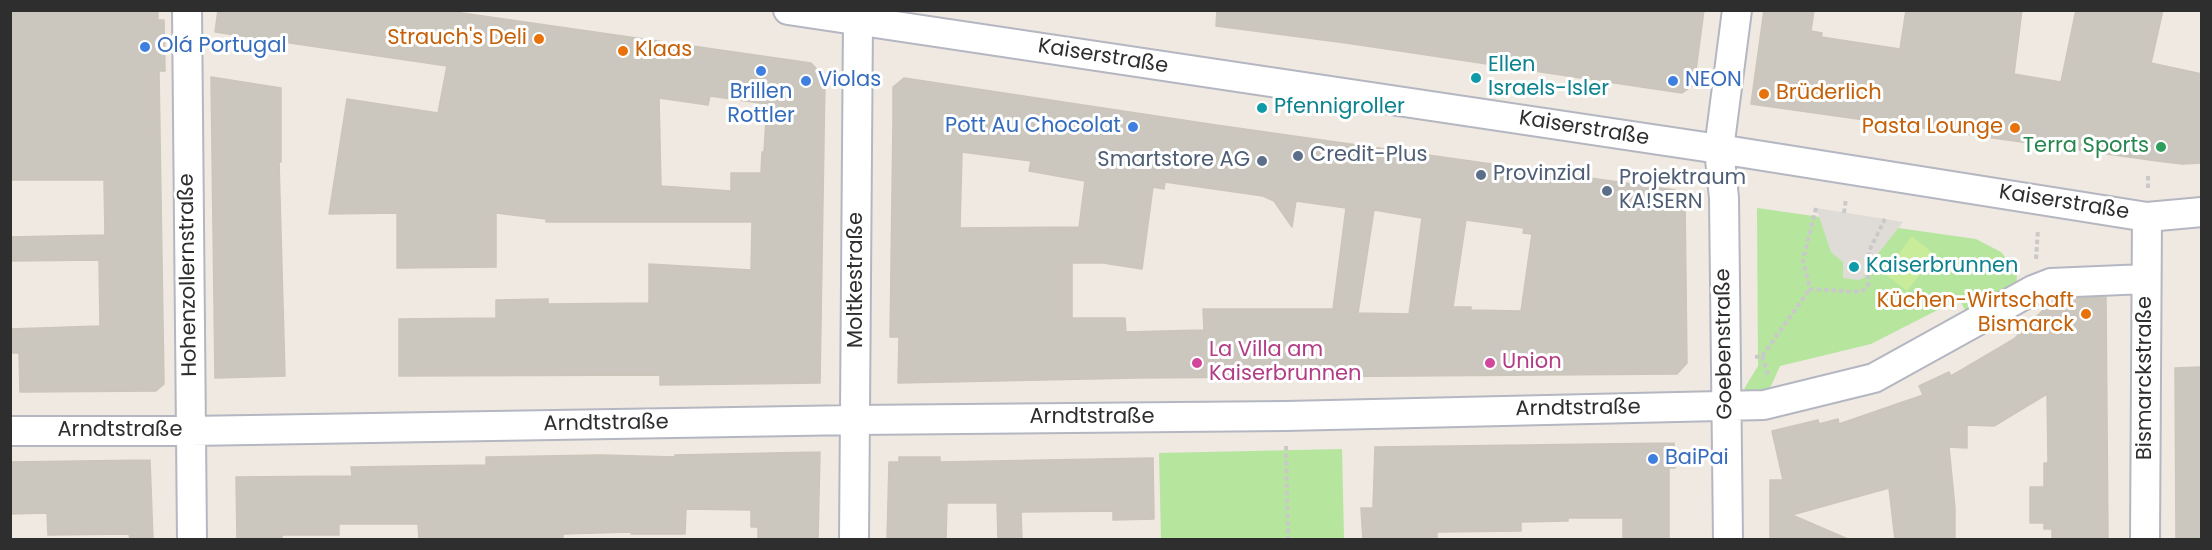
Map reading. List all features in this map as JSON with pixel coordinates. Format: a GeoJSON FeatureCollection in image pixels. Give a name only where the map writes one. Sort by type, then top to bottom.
{"type":"FeatureCollection","features":[{"type":"Feature","properties":{"kind":"street","name":"Hohenzollernstraße"},"geometry":{"type":"LineString","coordinates":[[187,10],[192,540]]}},
{"type":"Feature","properties":{"kind":"street","name":"Kaiserstraße"},"geometry":{"type":"LineString","coordinates":[[788,10],[1719,149],[2147,217],[2202,212]]}},
{"type":"Feature","properties":{"kind":"street","name":"Goebenstraße"},"geometry":{"type":"LineString","coordinates":[[1728,540],[1724,198],[1719,149],[1737,10]]}},
{"type":"Feature","properties":{"kind":"street","name":"Moltkestraße"},"geometry":{"type":"LineString","coordinates":[[854,540],[858,20]]}},
{"type":"Feature","properties":{"kind":"street","name":"Bismarckstraße"},"geometry":{"type":"LineString","coordinates":[[2145,540],[2147,217]]}},
{"type":"Feature","properties":{"kind":"street","name":"Arndtstraße"},"geometry":{"type":"LineString","coordinates":[[10,431],[190,431],[856,420],[1286,416],[1764,405],[1874,378],[2033,290],[2051,283],[2146,279]]}},
{"type":"Feature","properties":{"kind":"path"},"geometry":{"type":"LineString","coordinates":[[2033,290],[2040,200]]}},
{"type":"Feature","properties":{"kind":"path"},"geometry":{"type":"LineString","coordinates":[[1751,358],[1762,356],[1810,289],[1803,260],[1816,208]]}},
{"type":"Feature","properties":{"kind":"path"},"geometry":{"type":"LineString","coordinates":[[1810,289],[1861,292],[1868,285],[1869,251],[1885,219]]}},
{"type":"Feature","properties":{"kind":"path"},"geometry":{"type":"LineString","coordinates":[[1286,416],[1288,540]]}},
{"type":"Feature","properties":{"kind":"green space"},"geometry":{"type":"Polygon","coordinates":[[[1757,208],[1976,239],[2001,252],[2017,272],[2016,292],[1971,320],[1959,299],[1871,344],[1780,366],[1771,386],[1759,397],[1744,389],[1758,366],[1757,208]]]}},
{"type":"Feature","properties":{"kind":"green space"},"geometry":{"type":"Polygon","coordinates":[[[1912,236],[1935,255],[1907,291],[1884,273],[1912,236]]]}},
{"type":"Feature","properties":{"kind":"green space"},"geometry":{"type":"Polygon","coordinates":[[[1342,449],[1344,539],[1161,539],[1159,453],[1342,449]]]}},
{"type":"Feature","properties":{"kind":"shaded area"},"geometry":{"type":"Polygon","coordinates":[[[1816,208],[1903,222],[1874,259],[1864,278],[1858,280],[1843,278],[1843,262],[1831,252],[1816,208]]]}},
{"type":"Feature","properties":{"kind":"building"},"geometry":{"type":"Polygon","coordinates":[[[10,10],[158,10],[158,20],[164,20],[165,71],[159,71],[164,384],[156,391],[20,392],[19,353],[10,353],[10,329],[100,326],[99,260],[10,261],[10,237],[105,235],[104,180],[10,180],[10,10]]]}},
{"type":"Feature","properties":{"kind":"building"},"geometry":{"type":"Polygon","coordinates":[[[218,10],[441,10],[811,63],[825,78],[820,383],[660,385],[660,375],[399,376],[399,319],[496,318],[496,300],[548,299],[548,304],[649,303],[649,264],[751,270],[752,222],[546,222],[546,219],[496,213],[496,267],[397,268],[397,213],[329,214],[347,99],[438,113],[447,66],[215,32],[218,10]],[[710,96],[708,105],[659,98],[661,186],[731,191],[731,173],[761,173],[767,104],[710,96]]]}},
{"type":"Feature","properties":{"kind":"building"},"geometry":{"type":"Polygon","coordinates":[[[1217,10],[1704,10],[1694,85],[1682,93],[1216,26],[1217,10]]]}},
{"type":"Feature","properties":{"kind":"building"},"geometry":{"type":"Polygon","coordinates":[[[1764,10],[1814,10],[1811,31],[1822,33],[1821,37],[1900,49],[1906,10],[2022,10],[2014,74],[2061,82],[2076,10],[2163,10],[2151,63],[2202,74],[2202,163],[2182,164],[2157,161],[1751,104],[1764,10]]]}},
{"type":"Feature","properties":{"kind":"building"},"geometry":{"type":"Polygon","coordinates":[[[211,77],[281,88],[281,162],[279,161],[285,376],[215,378],[211,77]]]}},
{"type":"Feature","properties":{"kind":"building"},"geometry":{"type":"Polygon","coordinates":[[[904,78],[1675,190],[1685,202],[1687,363],[1677,374],[1136,378],[898,383],[899,337],[890,337],[893,87],[904,78]],[[962,152],[960,228],[1079,227],[1085,181],[1029,171],[1031,161],[962,152]],[[1165,182],[1164,189],[1153,187],[1142,269],[1103,263],[1072,263],[1072,318],[1125,318],[1126,332],[1204,330],[1203,309],[1333,309],[1346,208],[1296,201],[1292,227],[1274,201],[1263,196],[1165,182]],[[1374,210],[1358,313],[1409,314],[1422,218],[1374,210]],[[1466,220],[1453,307],[1471,307],[1471,310],[1521,311],[1532,234],[1523,233],[1524,228],[1466,220]]]}},
{"type":"Feature","properties":{"kind":"building"},"geometry":{"type":"Polygon","coordinates":[[[2106,297],[2108,540],[2052,540],[2052,529],[2044,529],[2044,523],[2030,523],[2030,487],[2044,487],[2044,463],[2048,463],[2047,394],[1994,426],[1967,425],[1967,448],[1949,447],[1955,508],[1955,540],[1895,540],[1889,488],[1792,515],[1850,540],[1770,540],[1770,480],[1783,480],[1772,431],[1818,420],[1819,424],[1838,419],[1839,424],[1923,395],[1919,386],[1949,372],[1951,376],[2014,339],[2046,307],[2046,303],[2054,299],[2106,297]]]}},
{"type":"Feature","properties":{"kind":"building"},"geometry":{"type":"Polygon","coordinates":[[[2202,367],[2202,540],[2176,540],[2175,368],[2202,367]]]}},
{"type":"Feature","properties":{"kind":"building"},"geometry":{"type":"Polygon","coordinates":[[[1674,443],[1675,468],[1669,468],[1669,540],[1623,540],[1623,518],[1568,518],[1568,521],[1521,522],[1521,531],[1437,532],[1437,540],[1363,540],[1361,508],[1373,508],[1375,447],[1674,443]]]}},
{"type":"Feature","properties":{"kind":"building"},"geometry":{"type":"Polygon","coordinates":[[[820,452],[818,540],[758,540],[758,527],[751,527],[751,510],[686,509],[685,534],[631,534],[631,532],[563,534],[563,540],[419,540],[418,524],[339,524],[339,535],[282,535],[282,540],[237,540],[236,477],[352,476],[351,467],[486,465],[486,457],[601,455],[675,457],[675,455],[820,452]]]}},
{"type":"Feature","properties":{"kind":"building"},"geometry":{"type":"Polygon","coordinates":[[[899,457],[940,457],[940,462],[1153,458],[1154,519],[1113,520],[1113,511],[1021,512],[1022,540],[998,540],[997,503],[947,503],[946,540],[887,540],[889,462],[899,462],[899,457]]]}},
{"type":"Feature","properties":{"kind":"building"},"geometry":{"type":"Polygon","coordinates":[[[150,460],[153,540],[130,540],[129,534],[48,535],[47,513],[10,514],[10,462],[150,460]]]}},
{"type":"Feature","properties":{"kind":"place","name":"Strauch's Deli"},"geometry":{"type":"Point","coordinates":[539,39]}},
{"type":"Feature","properties":{"kind":"place","name":"Olá Portugal"},"geometry":{"type":"Point","coordinates":[145,47]}},
{"type":"Feature","properties":{"kind":"place","name":"Klaas"},"geometry":{"type":"Point","coordinates":[623,51]}},
{"type":"Feature","properties":{"kind":"place","name":"Brillen Rottler"},"geometry":{"type":"Point","coordinates":[761,71]}},
{"type":"Feature","properties":{"kind":"place","name":"Ellen Israels-Isler"},"geometry":{"type":"Point","coordinates":[1476,78]}},
{"type":"Feature","properties":{"kind":"place","name":"Violas"},"geometry":{"type":"Point","coordinates":[806,81]}},
{"type":"Feature","properties":{"kind":"place","name":"NEON"},"geometry":{"type":"Point","coordinates":[1673,81]}},
{"type":"Feature","properties":{"kind":"place","name":"Brüderlich"},"geometry":{"type":"Point","coordinates":[1764,94]}},
{"type":"Feature","properties":{"kind":"place","name":"Pfennigroller"},"geometry":{"type":"Point","coordinates":[1262,108]}},
{"type":"Feature","properties":{"kind":"place","name":"Pott Au Chocolat"},"geometry":{"type":"Point","coordinates":[1133,127]}},
{"type":"Feature","properties":{"kind":"place","name":"Pasta Lounge"},"geometry":{"type":"Point","coordinates":[2015,128]}},
{"type":"Feature","properties":{"kind":"place","name":"Terra Sports"},"geometry":{"type":"Point","coordinates":[2161,147]}},
{"type":"Feature","properties":{"kind":"place","name":"Credit-Plus"},"geometry":{"type":"Point","coordinates":[1298,156]}},
{"type":"Feature","properties":{"kind":"place","name":"Smartstore AG"},"geometry":{"type":"Point","coordinates":[1262,161]}},
{"type":"Feature","properties":{"kind":"place","name":"Provinzial"},"geometry":{"type":"Point","coordinates":[1481,175]}},
{"type":"Feature","properties":{"kind":"place","name":"Projektraum KA!SERN"},"geometry":{"type":"Point","coordinates":[1607,191]}},
{"type":"Feature","properties":{"kind":"place","name":"Kaiserbrunnen"},"geometry":{"type":"Point","coordinates":[1854,267]}},
{"type":"Feature","properties":{"kind":"place","name":"Küchen-Wirtschaft Bismarck"},"geometry":{"type":"Point","coordinates":[2086,314]}},
{"type":"Feature","properties":{"kind":"place","name":"La Villa am Kaiserbrunnen"},"geometry":{"type":"Point","coordinates":[1197,363]}},
{"type":"Feature","properties":{"kind":"place","name":"Union"},"geometry":{"type":"Point","coordinates":[1490,363]}},
{"type":"Feature","properties":{"kind":"place","name":"BaiPai"},"geometry":{"type":"Point","coordinates":[1653,459]}}]}
